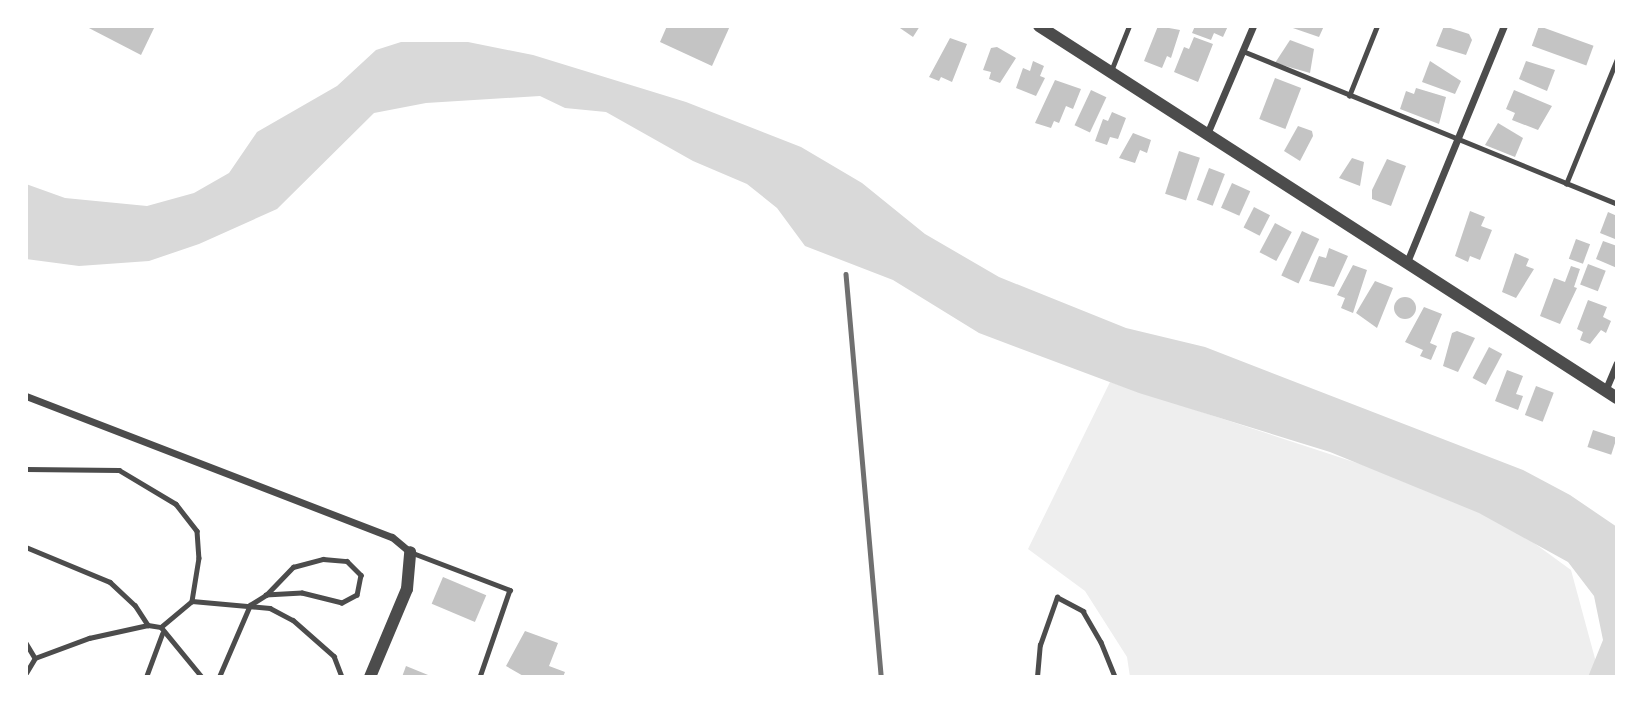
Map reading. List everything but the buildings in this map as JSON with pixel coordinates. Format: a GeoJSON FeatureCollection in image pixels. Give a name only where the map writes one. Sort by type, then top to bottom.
{"type":"FeatureCollection","features":[{"type":"Feature","properties":{"kind":"street"},"geometry":{"type":"LineString","coordinates":[[1040,26],[1611,394],[1617,363]]}},
{"type":"Feature","properties":{"kind":"street"},"geometry":{"type":"LineString","coordinates":[[1208,134],[1253,26]]}},
{"type":"Feature","properties":{"kind":"street"},"geometry":{"type":"LineString","coordinates":[[1407,262],[1504,26]]}},
{"type":"Feature","properties":{"kind":"street"},"geometry":{"type":"LineString","coordinates":[[26,396],[392,537],[410,552],[407,589],[369,677]]}},
{"type":"Feature","properties":{"kind":"lane"},"geometry":{"type":"LineString","coordinates":[[1110,72],[1129,26]]}},
{"type":"Feature","properties":{"kind":"lane"},"geometry":{"type":"LineString","coordinates":[[1349,96],[1377,26]]}},
{"type":"Feature","properties":{"kind":"lane"},"geometry":{"type":"LineString","coordinates":[[1243,51],[1457,141],[1617,204]]}},
{"type":"Feature","properties":{"kind":"lane"},"geometry":{"type":"LineString","coordinates":[[1566,184],[1617,59]]}},
{"type":"Feature","properties":{"kind":"lane"},"geometry":{"type":"LineString","coordinates":[[26,469],[119,470],[176,504],[197,531],[199,558],[192,601],[161,627],[148,625],[89,638],[35,657],[26,673]]}},
{"type":"Feature","properties":{"kind":"lane"},"geometry":{"type":"LineString","coordinates":[[26,547],[110,582],[135,605],[148,625]]}},
{"type":"Feature","properties":{"kind":"lane"},"geometry":{"type":"LineString","coordinates":[[410,552],[510,590],[480,677]]}},
{"type":"Feature","properties":{"kind":"lane"},"geometry":{"type":"LineString","coordinates":[[219,677],[250,605],[266,595],[293,567],[323,559],[347,561],[361,575],[357,595],[342,603],[302,593],[266,595]]}},
{"type":"Feature","properties":{"kind":"lane"},"geometry":{"type":"LineString","coordinates":[[1037,677],[1040,645],[1057,597],[1083,611],[1101,642],[1115,677]]}},
{"type":"Feature","properties":{"kind":"lane"},"geometry":{"type":"LineString","coordinates":[[192,601],[270,608],[293,620],[334,656],[342,677]]}},
{"type":"Feature","properties":{"kind":"lane"},"geometry":{"type":"LineString","coordinates":[[146,677],[162,634],[161,627]]}},
{"type":"Feature","properties":{"kind":"lane"},"geometry":{"type":"LineString","coordinates":[[162,634],[202,677]]}},
{"type":"Feature","properties":{"kind":"lane"},"geometry":{"type":"LineString","coordinates":[[26,643],[35,657]]}},
{"type":"Feature","properties":{"kind":"shaded area"},"geometry":{"type":"Polygon","coordinates":[[[401,42],[468,42],[533,55],[686,102],[801,147],[862,183],[925,234],[999,277],[1126,328],[1205,347],[1523,470],[1570,495],[1617,527],[1617,677],[1588,677],[1603,640],[1594,596],[1568,562],[1479,513],[1330,452],[1139,393],[979,333],[893,280],[805,246],[777,208],[747,184],[693,161],[606,112],[565,108],[540,96],[426,103],[374,113],[277,209],[199,244],[149,261],[79,266],[26,259],[26,184],[65,198],[147,206],[194,193],[229,173],[257,132],[337,86],[376,50],[401,42]]]}},
{"type":"Feature","properties":{"kind":"shaded area"},"geometry":{"type":"Polygon","coordinates":[[[1110,382],[1479,503],[1571,570],[1600,677],[1130,677],[1127,657],[1085,591],[1028,549],[1110,382]]]}},
{"type":"Feature","properties":{"kind":"railway"},"geometry":{"type":"LineString","coordinates":[[846,274],[881,677]]}}]}
